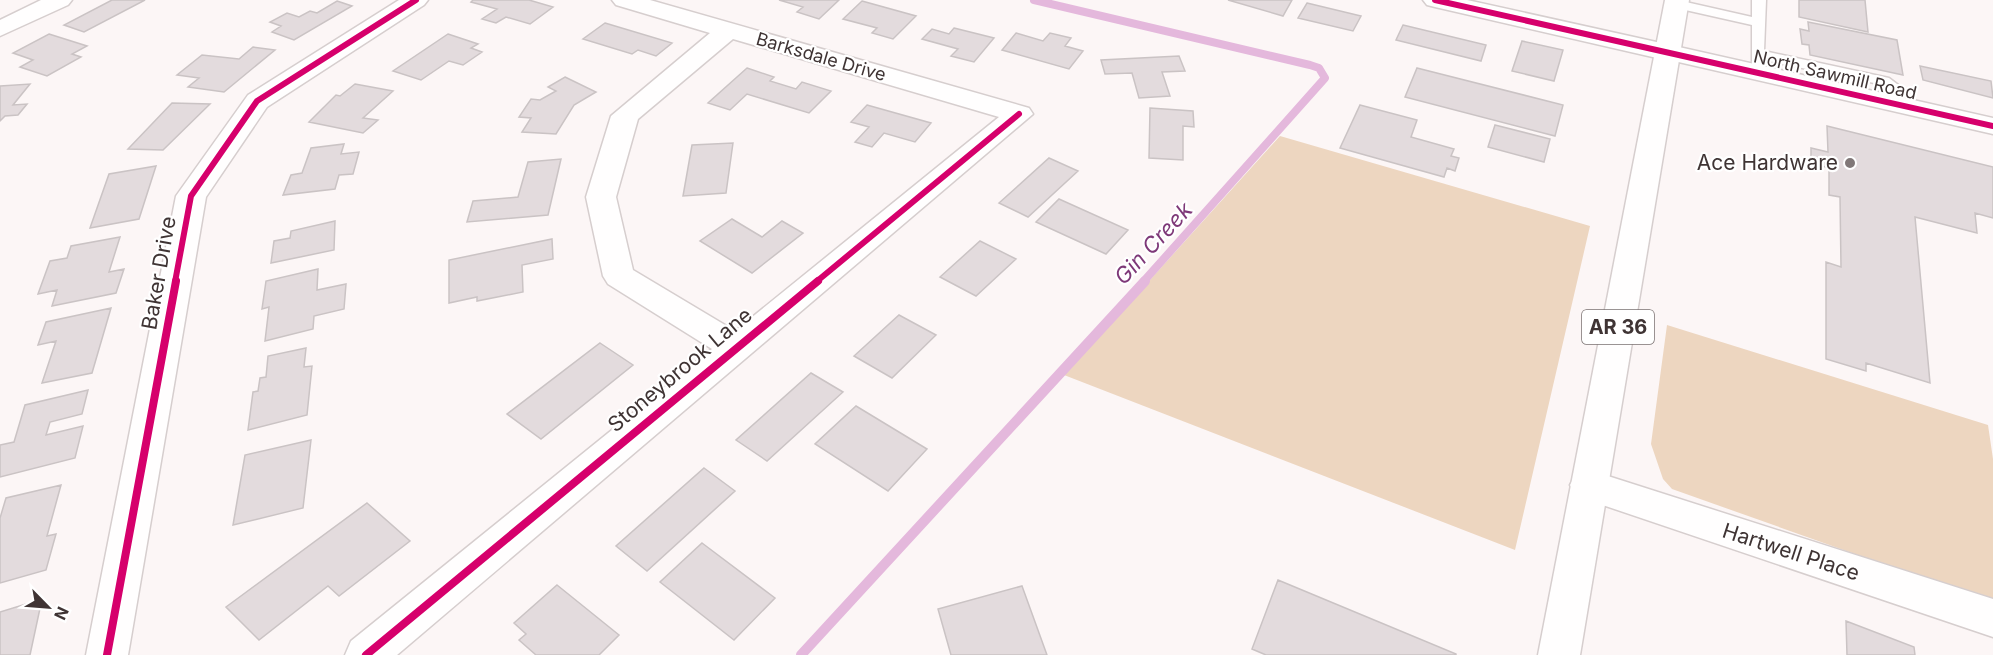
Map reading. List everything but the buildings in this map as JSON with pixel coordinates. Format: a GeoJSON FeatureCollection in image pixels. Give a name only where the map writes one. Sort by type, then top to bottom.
{"type":"FeatureCollection","features":[{"type":"Feature","properties":{"kind":"street"},"geometry":{"type":"LineString","coordinates":[[0,29],[60,0]]}},
{"type":"Feature","properties":{"kind":"street","name":"Baker Drive"},"geometry":{"type":"LineString","coordinates":[[107,655],[191,196],[257,101],[416,0]]}},
{"type":"Feature","properties":{"kind":"street","name":"Barksdale Drive"},"geometry":{"type":"LineString","coordinates":[[624,0],[1019,114]]}},
{"type":"Feature","properties":{"kind":"street","name":"North Sawmill Road"},"geometry":{"type":"LineString","coordinates":[[1435,0],[1670,53],[1757,63],[1896,104],[1993,126]]}},
{"type":"Feature","properties":{"kind":"street","name":"AR 36"},"geometry":{"type":"LineString","coordinates":[[1559,655],[1670,53],[1677,2]]}},
{"type":"Feature","properties":{"kind":"street"},"geometry":{"type":"LineString","coordinates":[[729,30],[625,116],[601,197],[619,276],[735,347]]}},
{"type":"Feature","properties":{"kind":"street","name":"Stoneybrook Lane"},"geometry":{"type":"LineString","coordinates":[[366,655],[1019,114]]}},
{"type":"Feature","properties":{"kind":"street","name":"Hartwell Place"},"geometry":{"type":"LineString","coordinates":[[1589,485],[1993,618]]}},
{"type":"Feature","properties":{"kind":"lane"},"geometry":{"type":"LineString","coordinates":[[1757,63],[1759,0]]}},
{"type":"Feature","properties":{"kind":"lane"},"geometry":{"type":"LineString","coordinates":[[1677,2],[1758,22]]}},
{"type":"Feature","properties":{"kind":"shaded area"},"geometry":{"type":"Polygon","coordinates":[[[1280,136],[1590,226],[1515,550],[1064,375],[1280,136]]]}},
{"type":"Feature","properties":{"kind":"shaded area"},"geometry":{"type":"Polygon","coordinates":[[[1667,325],[1988,425],[1993,459],[1993,603],[1672,489],[1663,479],[1651,444],[1667,325]]]}},
{"type":"Feature","properties":{"kind":"waterway","name":"Gin Creek"},"geometry":{"type":"LineString","coordinates":[[1034,0],[1310,65],[1319,68],[1325,78],[1143,282]]}},
{"type":"Feature","properties":{"kind":"waterway","name":"Gin Creek"},"geometry":{"type":"LineString","coordinates":[[801,655],[1145,281]]}},
{"type":"Feature","properties":{"kind":"cycle path"},"geometry":{"type":"LineString","coordinates":[[107,655],[191,196],[257,101],[416,0]]}},
{"type":"Feature","properties":{"kind":"cycle path"},"geometry":{"type":"LineString","coordinates":[[1435,0],[1993,126]]}},
{"type":"Feature","properties":{"kind":"cycle path"},"geometry":{"type":"LineString","coordinates":[[366,655],[1019,114]]}},
{"type":"Feature","properties":{"kind":"place","name":"Ace Hardware"},"geometry":{"type":"Point","coordinates":[1850,163]}}]}
